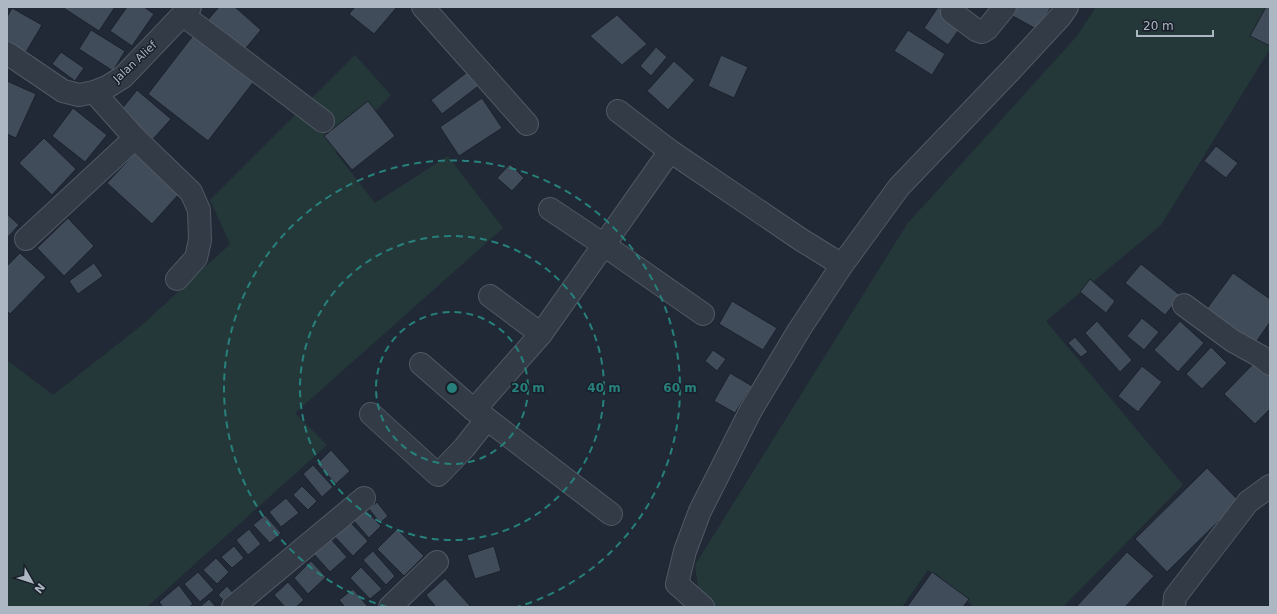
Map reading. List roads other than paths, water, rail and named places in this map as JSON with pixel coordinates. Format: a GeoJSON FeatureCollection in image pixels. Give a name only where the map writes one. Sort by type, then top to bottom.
{"type":"FeatureCollection","features":[{"type":"Feature","properties":{"kind":"street"},"geometry":{"type":"LineString","coordinates":[[423,7],[466,54],[519,117],[527,124]]}},
{"type":"Feature","properties":{"kind":"street"},"geometry":{"type":"LineString","coordinates":[[952,12],[976,30],[982,32],[987,29],[1005,7]]}},
{"type":"Feature","properties":{"kind":"street"},"geometry":{"type":"LineString","coordinates":[[677,607],[677,584],[685,551],[700,511],[751,410],[799,330],[842,264],[899,188],[1011,70],[1060,17],[1067,7]]}},
{"type":"Feature","properties":{"kind":"street"},"geometry":{"type":"LineString","coordinates":[[186,11],[322,121]]}},
{"type":"Feature","properties":{"kind":"street","name":"Jalan Alief"},"geometry":{"type":"LineString","coordinates":[[7,53],[63,91],[79,94],[94,92],[107,87],[123,77],[186,11]]}},
{"type":"Feature","properties":{"kind":"street"},"geometry":{"type":"LineString","coordinates":[[94,92],[135,138],[191,192],[199,210],[200,240],[196,258],[176,279]]}},
{"type":"Feature","properties":{"kind":"street"},"geometry":{"type":"LineString","coordinates":[[618,111],[670,151],[800,239],[842,264]]}},
{"type":"Feature","properties":{"kind":"street"},"geometry":{"type":"LineString","coordinates":[[26,239],[135,138]]}},
{"type":"Feature","properties":{"kind":"street"},"geometry":{"type":"LineString","coordinates":[[372,414],[438,475],[464,448],[480,414],[541,334],[670,151]]}},
{"type":"Feature","properties":{"kind":"street"},"geometry":{"type":"LineString","coordinates":[[550,209],[703,314]]}},
{"type":"Feature","properties":{"kind":"street"},"geometry":{"type":"LineString","coordinates":[[490,296],[541,334]]}},
{"type":"Feature","properties":{"kind":"street"},"geometry":{"type":"LineString","coordinates":[[1184,305],[1233,341],[1260,356],[1270,364]]}},
{"type":"Feature","properties":{"kind":"street"},"geometry":{"type":"LineString","coordinates":[[421,364],[480,414],[611,514]]}},
{"type":"Feature","properties":{"kind":"street"},"geometry":{"type":"LineString","coordinates":[[1174,607],[1175,597],[1248,502],[1270,486]]}},
{"type":"Feature","properties":{"kind":"street"},"geometry":{"type":"LineString","coordinates":[[233,607],[364,498]]}},
{"type":"Feature","properties":{"kind":"street"},"geometry":{"type":"LineString","coordinates":[[390,607],[437,562]]}},
{"type":"Feature","properties":{"kind":"street"},"geometry":{"type":"LineString","coordinates":[[677,584],[703,607]]}}]}
